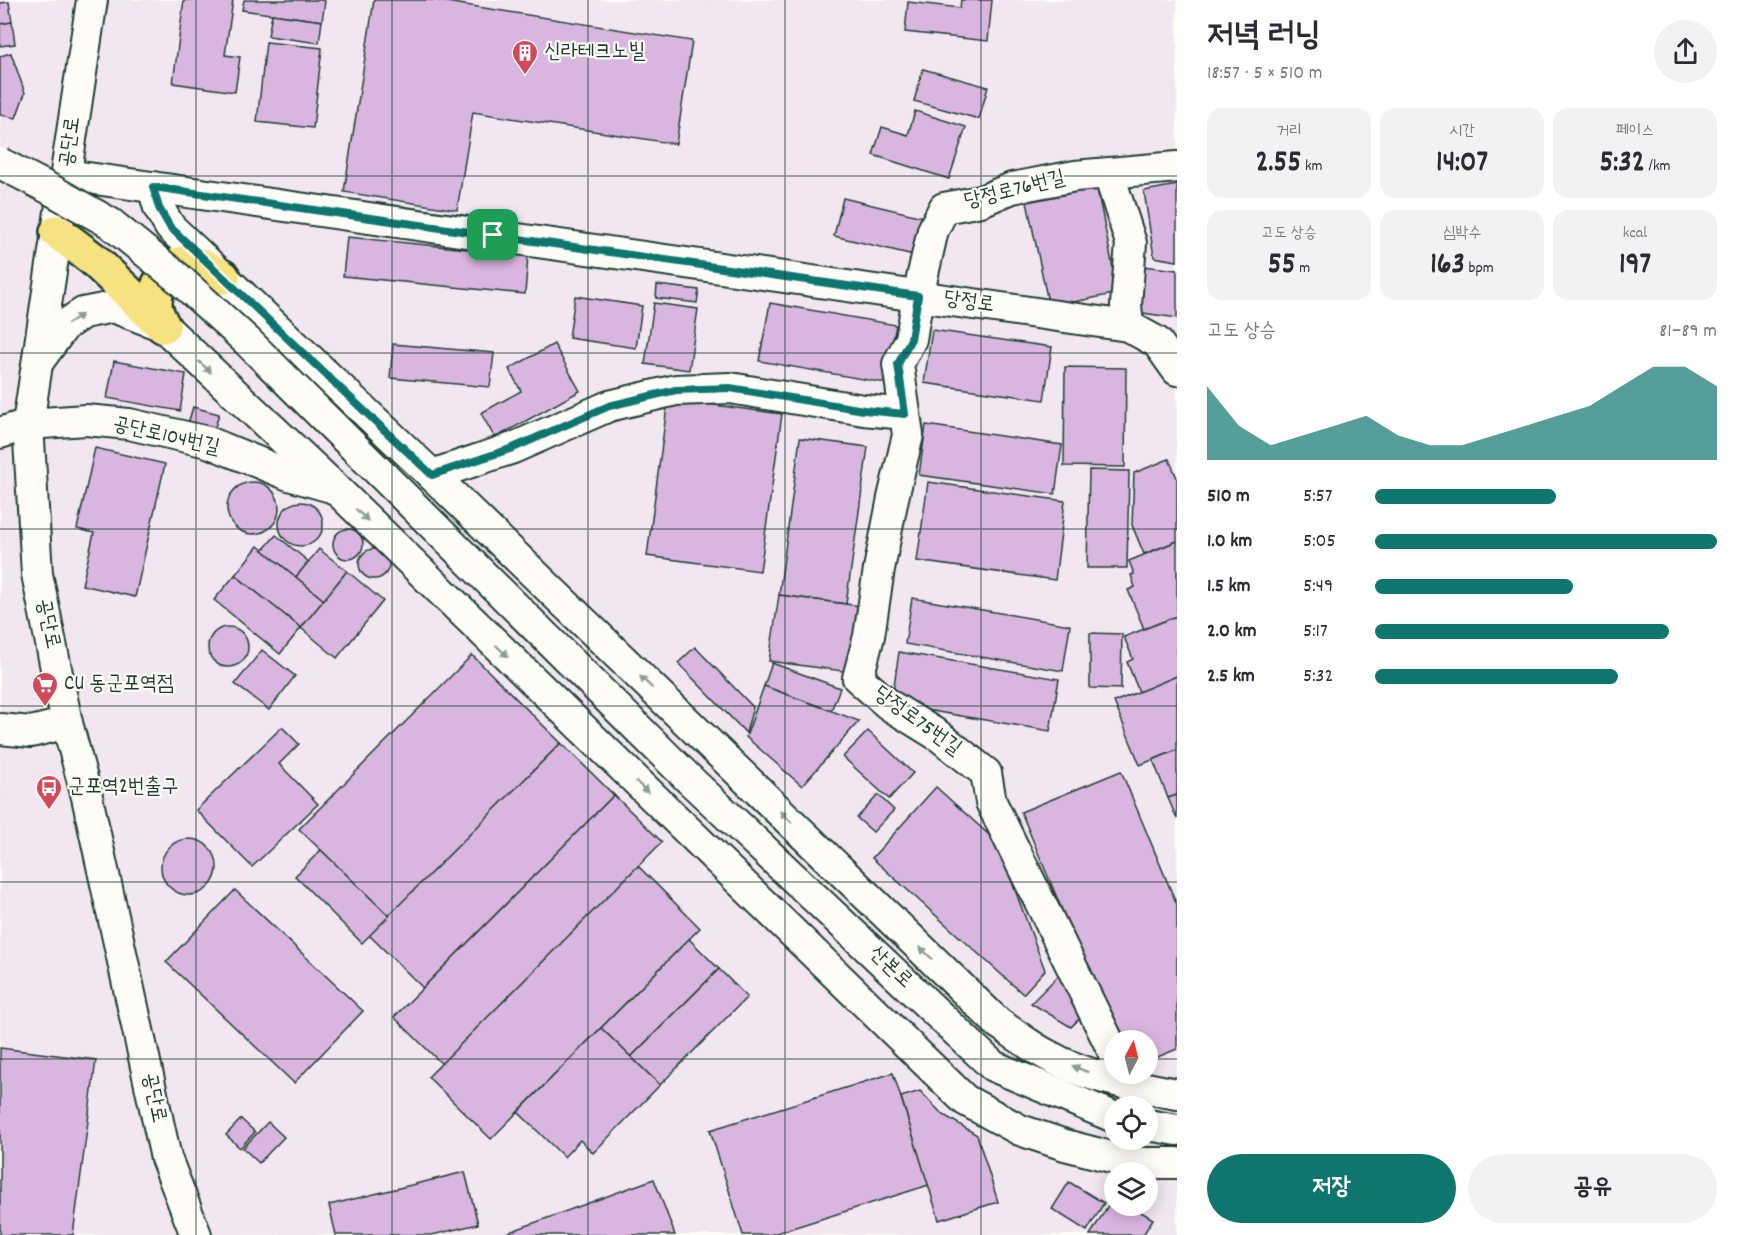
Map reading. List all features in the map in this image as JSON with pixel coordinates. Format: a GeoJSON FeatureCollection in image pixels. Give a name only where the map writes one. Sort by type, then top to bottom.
{"type":"FeatureCollection","features":[{"type":"Feature","properties":{"kind":"main road"},"geometry":{"type":"LineString","coordinates":[[57,232],[93,259],[163,326]]}},
{"type":"Feature","properties":{"kind":"main road"},"geometry":{"type":"LineString","coordinates":[[163,326],[155,306],[156,298],[163,276],[171,268],[183,263],[200,264],[223,277]]}},
{"type":"Feature","properties":{"kind":"street","name":"공단로"},"geometry":{"type":"LineString","coordinates":[[92,0],[28,424],[37,574],[67,723],[89,809],[166,1158],[196,1235]]}},
{"type":"Feature","properties":{"kind":"street","name":"산본로"},"geometry":{"type":"LineString","coordinates":[[0,163],[110,223],[178,278],[247,341],[690,780],[993,1066],[1104,1113]]}},
{"type":"Feature","properties":{"kind":"street","name":"당정로76번길"},"geometry":{"type":"LineString","coordinates":[[918,296],[933,230],[944,208],[981,201],[1023,186],[1075,176],[1177,167]]}},
{"type":"Feature","properties":{"kind":"street"},"geometry":{"type":"LineString","coordinates":[[1110,173],[1131,243],[1126,305],[1128,326]]}},
{"type":"Feature","properties":{"kind":"street","name":"당정로"},"geometry":{"type":"LineString","coordinates":[[66,175],[1128,326],[1157,342],[1177,370]]}},
{"type":"Feature","properties":{"kind":"street"},"geometry":{"type":"LineString","coordinates":[[153,187],[159,208],[170,227],[432,475],[998,1023],[1050,1058],[1094,1075],[1104,1076]]}},
{"type":"Feature","properties":{"kind":"street","name":"당정로75번길"},"geometry":{"type":"LineString","coordinates":[[918,296],[911,339],[898,364],[908,435],[879,569],[870,636],[858,678],[889,705],[939,736],[986,773],[991,802],[1104,1033]]}},
{"type":"Feature","properties":{"kind":"street"},"geometry":{"type":"LineString","coordinates":[[38,362],[65,325],[83,313],[113,307],[163,326],[334,488],[965,1100],[1020,1130],[1065,1145],[1134,1163],[1177,1163]]}},
{"type":"Feature","properties":{"kind":"street"},"geometry":{"type":"LineString","coordinates":[[432,475],[513,448],[609,406],[676,390],[730,388],[864,410],[905,414]]}},
{"type":"Feature","properties":{"kind":"street","name":"공단로104번길"},"geometry":{"type":"LineString","coordinates":[[0,433],[28,424],[86,420],[129,424],[208,442],[289,475],[334,488]]}},
{"type":"Feature","properties":{"kind":"street"},"geometry":{"type":"LineString","coordinates":[[0,729],[31,732],[67,723]]}},
{"type":"Feature","properties":{"kind":"street"},"geometry":{"type":"LineString","coordinates":[[1136,1084],[1146,1089],[1177,1094]]}},
{"type":"Feature","properties":{"kind":"street"},"geometry":{"type":"LineString","coordinates":[[1158,1127],[1177,1130]]}},
{"type":"Feature","properties":{"kind":"shaded area"},"geometry":{"type":"Polygon","coordinates":[[[0,0],[1177,0],[1177,1235],[0,1235],[0,0]]]}},
{"type":"Feature","properties":{"kind":"building"},"geometry":{"type":"Polygon","coordinates":[[[184,0],[233,0],[225,55],[240,57],[235,92],[173,83],[184,0]]]}},
{"type":"Feature","properties":{"kind":"building"},"geometry":{"type":"Polygon","coordinates":[[[244,0],[325,1],[322,21],[242,10],[244,0]]]}},
{"type":"Feature","properties":{"kind":"building","name":"신라테크노빌"},"geometry":{"type":"Polygon","coordinates":[[[374,0],[434,0],[692,41],[676,144],[473,112],[457,210],[344,192],[374,0]]]}},
{"type":"Feature","properties":{"kind":"building"},"geometry":{"type":"Polygon","coordinates":[[[961,0],[992,0],[988,41],[905,32],[908,2],[960,8],[961,0]]]}},
{"type":"Feature","properties":{"kind":"building"},"geometry":{"type":"Polygon","coordinates":[[[9,2],[12,22],[0,24],[0,3],[9,2]]]}},
{"type":"Feature","properties":{"kind":"building"},"geometry":{"type":"Polygon","coordinates":[[[272,14],[322,21],[319,43],[268,36],[272,14]]]}},
{"type":"Feature","properties":{"kind":"building"},"geometry":{"type":"Polygon","coordinates":[[[12,22],[15,44],[0,46],[0,24],[12,22]]]}},
{"type":"Feature","properties":{"kind":"building"},"geometry":{"type":"Polygon","coordinates":[[[266,42],[322,48],[313,128],[257,122],[266,42]]]}},
{"type":"Feature","properties":{"kind":"building"},"geometry":{"type":"Polygon","coordinates":[[[11,53],[25,93],[16,118],[0,115],[0,56],[11,53]]]}},
{"type":"Feature","properties":{"kind":"building"},"geometry":{"type":"Polygon","coordinates":[[[923,69],[988,87],[979,119],[914,101],[923,69]]]}},
{"type":"Feature","properties":{"kind":"building"},"geometry":{"type":"Polygon","coordinates":[[[915,111],[966,127],[949,179],[873,155],[882,127],[908,135],[915,111]]]}},
{"type":"Feature","properties":{"kind":"building"},"geometry":{"type":"Polygon","coordinates":[[[1177,185],[1177,261],[1154,257],[1144,191],[1177,185]]]}},
{"type":"Feature","properties":{"kind":"building"},"geometry":{"type":"Polygon","coordinates":[[[1097,188],[1118,293],[1049,307],[1027,202],[1097,188]]]}},
{"type":"Feature","properties":{"kind":"building"},"geometry":{"type":"Polygon","coordinates":[[[843,198],[927,218],[918,256],[834,236],[843,198]]]}},
{"type":"Feature","properties":{"kind":"building"},"geometry":{"type":"Polygon","coordinates":[[[347,237],[528,255],[525,294],[343,276],[347,237]]]}},
{"type":"Feature","properties":{"kind":"building"},"geometry":{"type":"Polygon","coordinates":[[[1142,266],[1177,270],[1177,318],[1136,312],[1142,266]]]}},
{"type":"Feature","properties":{"kind":"building"},"geometry":{"type":"Polygon","coordinates":[[[657,285],[699,290],[697,303],[656,298],[657,285]]]}},
{"type":"Feature","properties":{"kind":"building"},"geometry":{"type":"Polygon","coordinates":[[[575,296],[642,306],[636,348],[569,338],[575,296]]]}},
{"type":"Feature","properties":{"kind":"building"},"geometry":{"type":"Polygon","coordinates":[[[654,303],[698,309],[689,370],[645,364],[654,303]]]}},
{"type":"Feature","properties":{"kind":"building"},"geometry":{"type":"Polygon","coordinates":[[[770,303],[896,325],[885,383],[759,361],[770,303]]]}},
{"type":"Feature","properties":{"kind":"building"},"geometry":{"type":"Polygon","coordinates":[[[932,330],[1052,347],[1044,400],[924,383],[932,330]]]}},
{"type":"Feature","properties":{"kind":"building"},"geometry":{"type":"Polygon","coordinates":[[[393,344],[494,353],[490,387],[390,378],[393,344]]]}},
{"type":"Feature","properties":{"kind":"building"},"geometry":{"type":"Polygon","coordinates":[[[554,344],[580,391],[495,438],[481,413],[521,391],[509,369],[554,344]]]}},
{"type":"Feature","properties":{"kind":"building"},"geometry":{"type":"Polygon","coordinates":[[[114,361],[186,374],[180,411],[107,398],[114,361]]]}},
{"type":"Feature","properties":{"kind":"building"},"geometry":{"type":"Polygon","coordinates":[[[1065,367],[1126,368],[1125,467],[1064,466],[1065,367]]]}},
{"type":"Feature","properties":{"kind":"building"},"geometry":{"type":"Polygon","coordinates":[[[668,399],[782,414],[760,571],[647,556],[668,399]]]}},
{"type":"Feature","properties":{"kind":"building"},"geometry":{"type":"Polygon","coordinates":[[[193,407],[219,414],[213,434],[187,427],[193,407]]]}},
{"type":"Feature","properties":{"kind":"building"},"geometry":{"type":"Polygon","coordinates":[[[926,425],[1062,445],[1055,494],[919,475],[926,425]]]}},
{"type":"Feature","properties":{"kind":"building"},"geometry":{"type":"Polygon","coordinates":[[[800,438],[868,447],[846,604],[779,595],[800,438]]]}},
{"type":"Feature","properties":{"kind":"building"},"geometry":{"type":"Polygon","coordinates":[[[95,448],[165,464],[135,597],[82,585],[94,533],[77,529],[95,448]]]}},
{"type":"Feature","properties":{"kind":"building"},"geometry":{"type":"Polygon","coordinates":[[[1169,459],[1177,478],[1177,541],[1144,554],[1132,525],[1134,473],[1169,459]]]}},
{"type":"Feature","properties":{"kind":"building"},"geometry":{"type":"Polygon","coordinates":[[[1089,470],[1129,471],[1127,568],[1087,568],[1089,470]]]}},
{"type":"Feature","properties":{"kind":"building"},"geometry":{"type":"Polygon","coordinates":[[[253,482],[263,484],[271,490],[277,498],[279,508],[277,518],[271,526],[263,532],[253,534],[243,532],[235,526],[229,518],[227,508],[229,498],[235,490],[243,484],[253,482]]]}},
{"type":"Feature","properties":{"kind":"building"},"geometry":{"type":"Polygon","coordinates":[[[928,482],[1065,501],[1055,580],[917,561],[928,482]]]}},
{"type":"Feature","properties":{"kind":"building"},"geometry":{"type":"Polygon","coordinates":[[[301,502],[317,508],[323,524],[317,540],[301,546],[285,540],[279,524],[285,508],[301,502]]]}},
{"type":"Feature","properties":{"kind":"building"},"geometry":{"type":"Polygon","coordinates":[[[348,529],[359,533],[363,544],[359,555],[348,559],[337,555],[333,544],[337,533],[348,529]]]}},
{"type":"Feature","properties":{"kind":"building"},"geometry":{"type":"Polygon","coordinates":[[[276,535],[309,562],[296,577],[263,550],[276,535]]]}},
{"type":"Feature","properties":{"kind":"building"},"geometry":{"type":"Polygon","coordinates":[[[1177,541],[1177,616],[1144,629],[1128,590],[1135,587],[1131,575],[1134,574],[1129,561],[1177,541]]]}},
{"type":"Feature","properties":{"kind":"building"},"geometry":{"type":"Polygon","coordinates":[[[258,546],[324,600],[301,628],[235,575],[258,546]]]}},
{"type":"Feature","properties":{"kind":"building"},"geometry":{"type":"Polygon","coordinates":[[[319,549],[347,571],[324,600],[296,577],[319,549]]]}},
{"type":"Feature","properties":{"kind":"building"},"geometry":{"type":"Polygon","coordinates":[[[374,549],[380,550],[388,558],[388,570],[380,578],[374,579],[368,578],[360,570],[359,564],[360,558],[368,550],[374,549]]]}},
{"type":"Feature","properties":{"kind":"building"},"geometry":{"type":"Polygon","coordinates":[[[347,571],[383,601],[337,658],[301,628],[347,571]]]}},
{"type":"Feature","properties":{"kind":"building"},"geometry":{"type":"Polygon","coordinates":[[[235,575],[301,628],[280,654],[214,600],[235,575]]]}},
{"type":"Feature","properties":{"kind":"building"},"geometry":{"type":"Polygon","coordinates":[[[779,595],[860,606],[850,672],[769,661],[779,595]]]}},
{"type":"Feature","properties":{"kind":"building"},"geometry":{"type":"Polygon","coordinates":[[[912,598],[1070,625],[1063,671],[905,644],[912,598]]]}},
{"type":"Feature","properties":{"kind":"building"},"geometry":{"type":"Polygon","coordinates":[[[1177,616],[1177,676],[1139,692],[1127,662],[1133,659],[1124,637],[1177,616]]]}},
{"type":"Feature","properties":{"kind":"building"},"geometry":{"type":"Polygon","coordinates":[[[228,627],[242,633],[248,647],[242,661],[228,667],[214,661],[208,647],[214,633],[228,627]]]}},
{"type":"Feature","properties":{"kind":"building"},"geometry":{"type":"Polygon","coordinates":[[[1090,633],[1122,634],[1121,689],[1090,688],[1090,633]]]}},
{"type":"Feature","properties":{"kind":"building"},"geometry":{"type":"Polygon","coordinates":[[[695,647],[753,707],[746,733],[678,663],[695,647]]]}},
{"type":"Feature","properties":{"kind":"building"},"geometry":{"type":"Polygon","coordinates":[[[262,650],[295,676],[269,710],[235,684],[262,650]]]}},
{"type":"Feature","properties":{"kind":"building"},"geometry":{"type":"Polygon","coordinates":[[[899,652],[1059,679],[1050,731],[920,709],[893,692],[899,652]]]}},
{"type":"Feature","properties":{"kind":"building"},"geometry":{"type":"Polygon","coordinates":[[[472,655],[561,743],[389,916],[299,829],[472,655]]]}},
{"type":"Feature","properties":{"kind":"building"},"geometry":{"type":"Polygon","coordinates":[[[772,663],[840,688],[831,711],[764,686],[772,663]]]}},
{"type":"Feature","properties":{"kind":"building"},"geometry":{"type":"Polygon","coordinates":[[[1177,676],[1177,750],[1140,765],[1114,702],[1177,676]]]}},
{"type":"Feature","properties":{"kind":"building"},"geometry":{"type":"Polygon","coordinates":[[[764,686],[859,721],[802,786],[746,737],[764,686]]]}},
{"type":"Feature","properties":{"kind":"building"},"geometry":{"type":"Polygon","coordinates":[[[282,727],[299,744],[279,764],[318,804],[252,867],[196,810],[282,727]]]}},
{"type":"Feature","properties":{"kind":"building"},"geometry":{"type":"Polygon","coordinates":[[[868,731],[913,773],[889,799],[843,757],[868,731]]]}},
{"type":"Feature","properties":{"kind":"building"},"geometry":{"type":"Polygon","coordinates":[[[561,743],[614,795],[423,988],[369,935],[561,743]]]}},
{"type":"Feature","properties":{"kind":"building"},"geometry":{"type":"Polygon","coordinates":[[[1177,750],[1177,795],[1168,798],[1153,760],[1177,750]]]}},
{"type":"Feature","properties":{"kind":"building"},"geometry":{"type":"Polygon","coordinates":[[[1121,771],[1177,905],[1177,1049],[1158,1057],[1158,1030],[1112,1030],[1021,812],[1121,771]]]}},
{"type":"Feature","properties":{"kind":"building"},"geometry":{"type":"Polygon","coordinates":[[[936,787],[997,842],[1045,970],[1023,994],[872,858],[936,787]]]}},
{"type":"Feature","properties":{"kind":"building"},"geometry":{"type":"Polygon","coordinates":[[[614,795],[662,842],[442,1064],[394,1017],[614,795]]]}},
{"type":"Feature","properties":{"kind":"building"},"geometry":{"type":"Polygon","coordinates":[[[878,795],[894,810],[873,832],[857,818],[878,795]]]}},
{"type":"Feature","properties":{"kind":"building"},"geometry":{"type":"Polygon","coordinates":[[[1177,795],[1177,819],[1168,798],[1177,795]]]}},
{"type":"Feature","properties":{"kind":"building"},"geometry":{"type":"Polygon","coordinates":[[[183,839],[195,839],[205,843],[213,851],[217,867],[213,883],[205,891],[195,895],[183,895],[173,891],[165,883],[161,873],[161,861],[165,851],[173,843],[183,839]]]}},
{"type":"Feature","properties":{"kind":"building"},"geometry":{"type":"Polygon","coordinates":[[[321,850],[389,916],[362,943],[295,876],[321,850]]]}},
{"type":"Feature","properties":{"kind":"building"},"geometry":{"type":"Polygon","coordinates":[[[638,866],[700,928],[491,1139],[428,1077],[638,866]]]}},
{"type":"Feature","properties":{"kind":"building"},"geometry":{"type":"Polygon","coordinates":[[[235,890],[363,1011],[294,1083],[166,962],[235,890]]]}},
{"type":"Feature","properties":{"kind":"building"},"geometry":{"type":"Polygon","coordinates":[[[689,939],[719,969],[631,1057],[601,1028],[689,939]]]}},
{"type":"Feature","properties":{"kind":"building"},"geometry":{"type":"Polygon","coordinates":[[[719,969],[747,997],[660,1085],[631,1057],[719,969]]]}},
{"type":"Feature","properties":{"kind":"building"},"geometry":{"type":"Polygon","coordinates":[[[1063,971],[1084,1014],[1071,1027],[1031,1003],[1063,971]]]}},
{"type":"Feature","properties":{"kind":"building"},"geometry":{"type":"Polygon","coordinates":[[[601,1028],[660,1085],[593,1153],[580,1140],[564,1157],[518,1112],[601,1028]]]}},
{"type":"Feature","properties":{"kind":"building"},"geometry":{"type":"Polygon","coordinates":[[[0,1048],[96,1060],[73,1235],[0,1235],[0,1048]]]}},
{"type":"Feature","properties":{"kind":"building"},"geometry":{"type":"Polygon","coordinates":[[[893,1073],[929,1185],[770,1235],[743,1235],[710,1130],[893,1073]]]}},
{"type":"Feature","properties":{"kind":"building"},"geometry":{"type":"Polygon","coordinates":[[[920,1091],[942,1114],[977,1135],[998,1202],[939,1220],[901,1097],[920,1091]]]}},
{"type":"Feature","properties":{"kind":"building"},"geometry":{"type":"Polygon","coordinates":[[[241,1119],[255,1132],[240,1148],[226,1135],[241,1119]]]}},
{"type":"Feature","properties":{"kind":"building"},"geometry":{"type":"Polygon","coordinates":[[[268,1122],[284,1137],[259,1163],[243,1148],[268,1122]]]}},
{"type":"Feature","properties":{"kind":"building"},"geometry":{"type":"Polygon","coordinates":[[[465,1172],[478,1224],[432,1235],[336,1235],[329,1205],[465,1172]]]}},
{"type":"Feature","properties":{"kind":"building"},"geometry":{"type":"Polygon","coordinates":[[[654,1179],[675,1235],[501,1235],[654,1179]]]}},
{"type":"Feature","properties":{"kind":"building"},"geometry":{"type":"Polygon","coordinates":[[[1069,1182],[1104,1203],[1087,1231],[1052,1209],[1069,1182]]]}},
{"type":"Feature","properties":{"kind":"building"},"geometry":{"type":"Polygon","coordinates":[[[1104,1212],[1104,1216],[1148,1216],[1153,1219],[1143,1235],[1090,1235],[1104,1212]]]}},
{"type":"Feature","properties":{"kind":"place","name":"신라테크노빌"},"geometry":{"type":"Point","coordinates":[525,76]}},
{"type":"Feature","properties":{"kind":"place","name":"CU 동군포역점"},"geometry":{"type":"Point","coordinates":[45,708]}},
{"type":"Feature","properties":{"kind":"place","name":"군포역2번출구"},"geometry":{"type":"Point","coordinates":[49,811]}},
{"type":"Feature","properties":{"kind":"route"},"geometry":{"type":"LineString","coordinates":[[153,187],[493,235],[918,296],[911,339],[898,364],[905,414],[864,410],[730,388],[676,390],[609,406],[513,448],[432,475],[170,227],[159,208],[153,187]]}}]}
